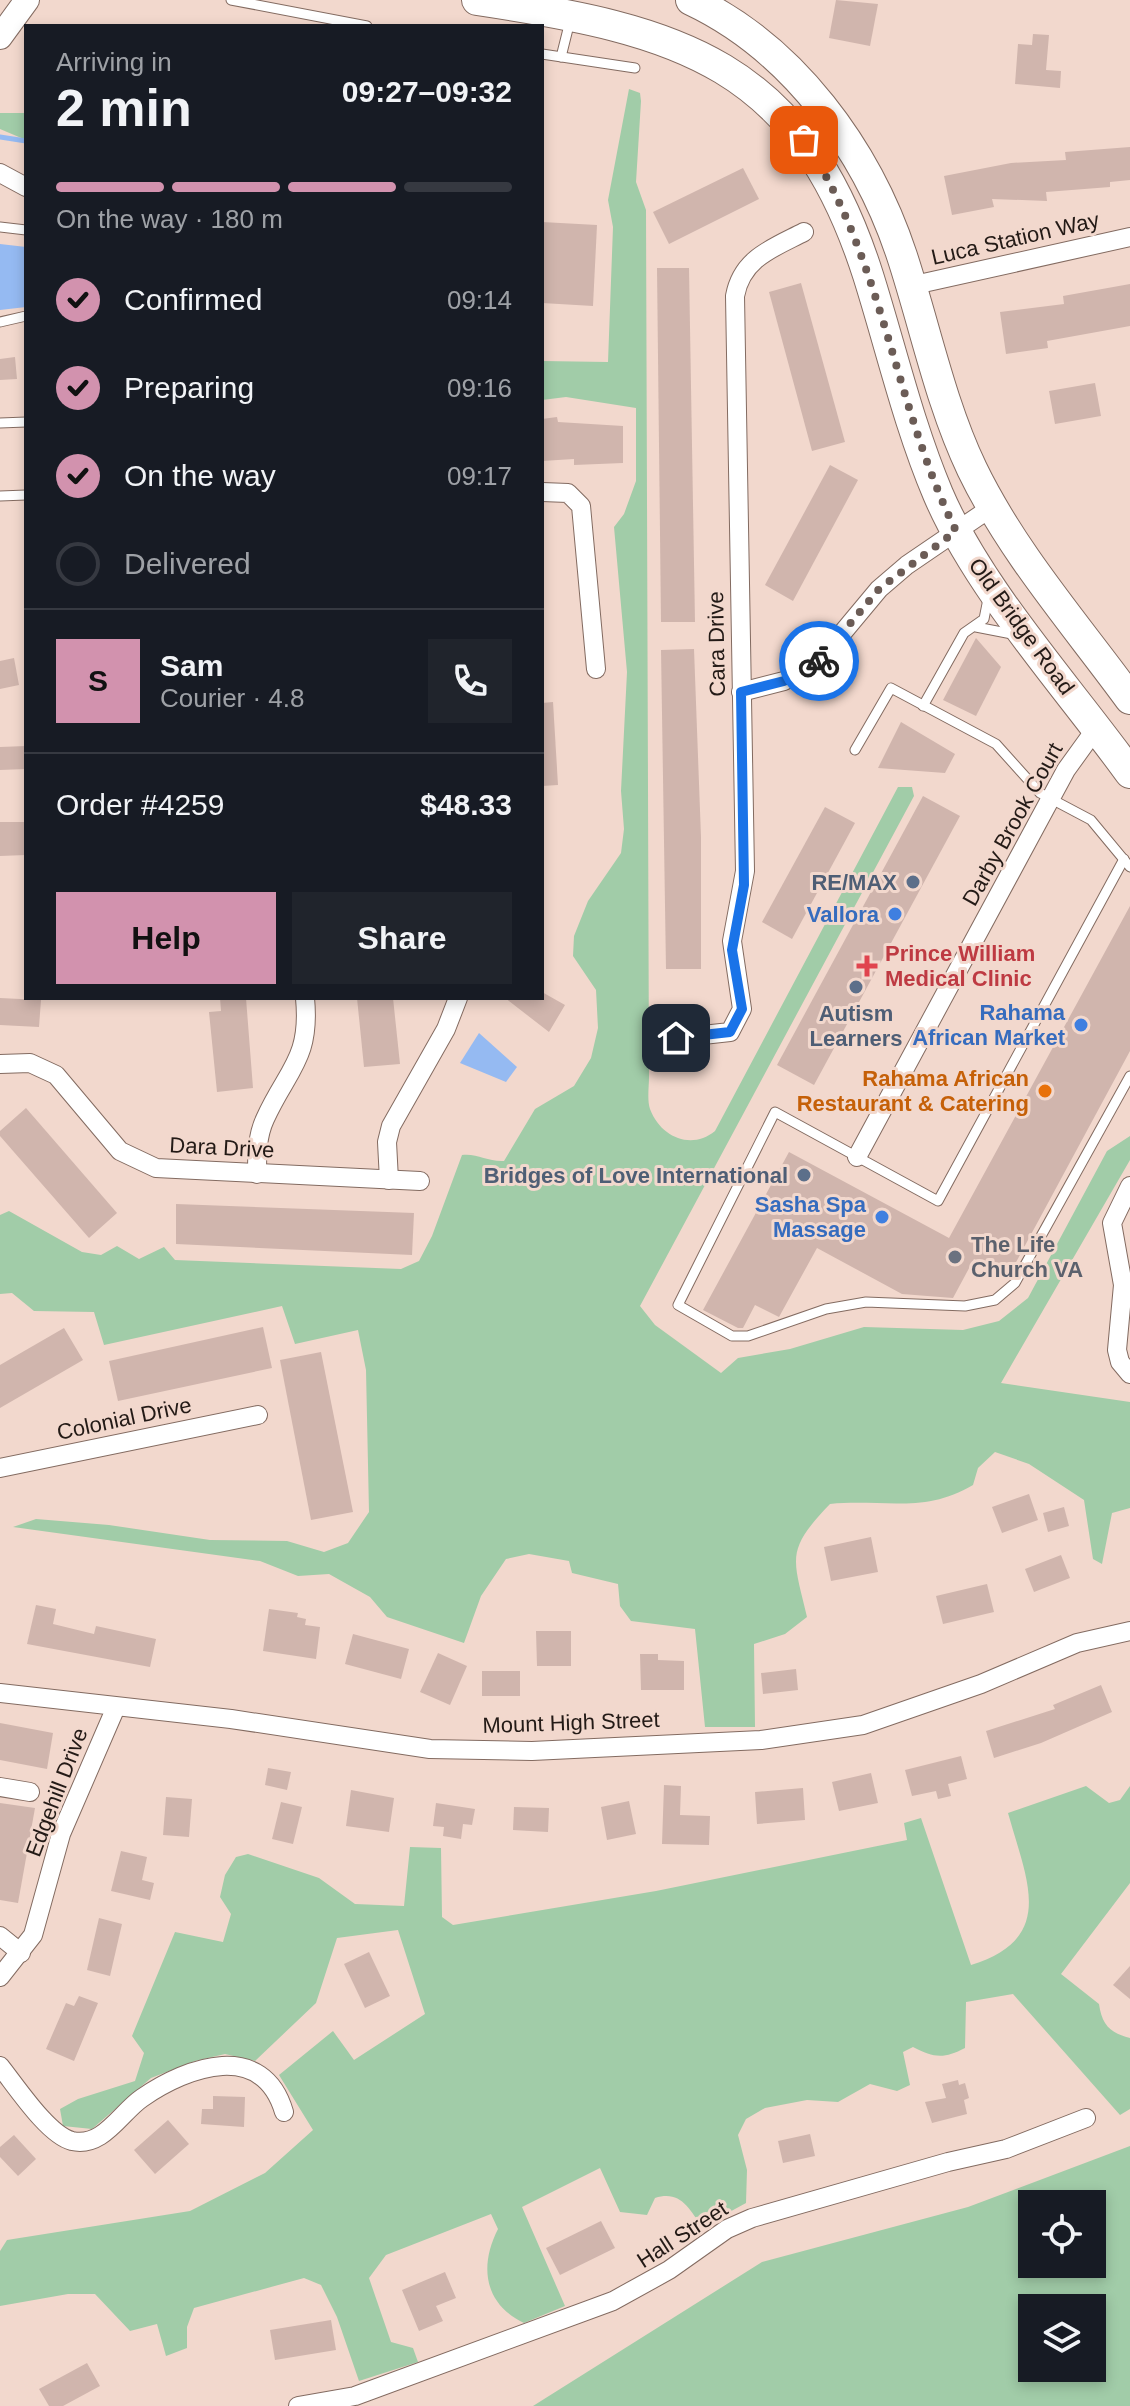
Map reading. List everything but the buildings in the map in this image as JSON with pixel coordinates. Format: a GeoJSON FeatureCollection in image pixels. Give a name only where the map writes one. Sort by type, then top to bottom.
{"type":"FeatureCollection","features":[{"type":"Feature","properties":{"kind":"main road","name":"Old Bridge Road"},"geometry":{"type":"LineString","coordinates":[[477,0],[573,7],[640,31],[721,68],[752,87],[804,140],[842,203],[867,273],[918,444],[956,531],[989,583],[1130,773]]}},
{"type":"Feature","properties":{"kind":"main road","name":"Old Bridge Road"},"geometry":{"type":"LineString","coordinates":[[691,0],[731,20],[760,42],[826,112],[867,175],[888,219],[962,445],[992,507],[1130,699]]}},
{"type":"Feature","properties":{"kind":"street"},"geometry":{"type":"LineString","coordinates":[[0,37],[27,0]]}},
{"type":"Feature","properties":{"kind":"street"},"geometry":{"type":"LineString","coordinates":[[0,173],[24,186]]}},
{"type":"Feature","properties":{"kind":"street","name":"Cara Drive"},"geometry":{"type":"LineString","coordinates":[[676,1038],[730,1032],[742,1009],[732,950],[744,885],[735,296],[741,276],[753,260],[804,232]]}},
{"type":"Feature","properties":{"kind":"street","name":"Luca Station Way"},"geometry":{"type":"LineString","coordinates":[[910,286],[1130,237]]}},
{"type":"Feature","properties":{"kind":"street"},"geometry":{"type":"LineString","coordinates":[[544,492],[568,493],[581,506],[596,669]]}},
{"type":"Feature","properties":{"kind":"street"},"geometry":{"type":"LineString","coordinates":[[741,692],[784,681],[819,661],[879,589],[992,507]]}},
{"type":"Feature","properties":{"kind":"street","name":"Darby Brook Court"},"geometry":{"type":"LineString","coordinates":[[857,1157],[1066,770],[1097,727]]}},
{"type":"Feature","properties":{"kind":"street"},"geometry":{"type":"LineString","coordinates":[[257,1174],[264,1120],[301,1057],[306,1031],[305,1000]]}},
{"type":"Feature","properties":{"kind":"street"},"geometry":{"type":"LineString","coordinates":[[389,1180],[387,1142],[391,1126],[446,1029],[457,1000]]}},
{"type":"Feature","properties":{"kind":"street","name":"Dara Drive"},"geometry":{"type":"LineString","coordinates":[[0,1064],[30,1063],[56,1075],[112,1143],[138,1163],[156,1168],[420,1181]]}},
{"type":"Feature","properties":{"kind":"street"},"geometry":{"type":"LineString","coordinates":[[1130,1186],[1112,1223],[1123,1285],[1117,1350],[1120,1362],[1130,1374]]}},
{"type":"Feature","properties":{"kind":"street","name":"Colonial Drive"},"geometry":{"type":"LineString","coordinates":[[0,1468],[258,1415]]}},
{"type":"Feature","properties":{"kind":"street","name":"Mount High Street"},"geometry":{"type":"LineString","coordinates":[[0,1693],[231,1719],[430,1749],[532,1751],[786,1739],[863,1725],[981,1684],[1077,1643],[1130,1631]]}},
{"type":"Feature","properties":{"kind":"street","name":"Edgehill Drive"},"geometry":{"type":"LineString","coordinates":[[0,1977],[33,1935],[61,1834],[116,1707]]}},
{"type":"Feature","properties":{"kind":"street"},"geometry":{"type":"LineString","coordinates":[[0,1787],[30,1792]]}},
{"type":"Feature","properties":{"kind":"street"},"geometry":{"type":"LineString","coordinates":[[0,1936],[21,1953]]}},
{"type":"Feature","properties":{"kind":"street"},"geometry":{"type":"LineString","coordinates":[[0,2066],[54,2131],[74,2142],[97,2138],[141,2099],[166,2083],[214,2068],[247,2068],[260,2072],[279,2094],[284,2112]]}},
{"type":"Feature","properties":{"kind":"street","name":"Hall Street"},"geometry":{"type":"LineString","coordinates":[[298,2406],[355,2396],[613,2301],[669,2270],[727,2229],[752,2218],[948,2162],[1006,2149],[1086,2118]]}},
{"type":"Feature","properties":{"kind":"lane"},"geometry":{"type":"LineString","coordinates":[[231,0],[357,24]]}},
{"type":"Feature","properties":{"kind":"lane"},"geometry":{"type":"LineString","coordinates":[[561,57],[573,7]]}},
{"type":"Feature","properties":{"kind":"lane"},"geometry":{"type":"LineString","coordinates":[[544,54],[635,68]]}},
{"type":"Feature","properties":{"kind":"lane"},"geometry":{"type":"LineString","coordinates":[[0,227],[24,230]]}},
{"type":"Feature","properties":{"kind":"lane"},"geometry":{"type":"LineString","coordinates":[[0,322],[24,316]]}},
{"type":"Feature","properties":{"kind":"lane"},"geometry":{"type":"LineString","coordinates":[[0,423],[24,422]]}},
{"type":"Feature","properties":{"kind":"lane"},"geometry":{"type":"LineString","coordinates":[[0,496],[24,495]]}},
{"type":"Feature","properties":{"kind":"lane"},"geometry":{"type":"LineString","coordinates":[[923,706],[964,633],[976,627],[988,608],[989,583]]}},
{"type":"Feature","properties":{"kind":"lane"},"geometry":{"type":"LineString","coordinates":[[976,627],[1032,641]]}},
{"type":"Feature","properties":{"kind":"lane"},"geometry":{"type":"LineString","coordinates":[[855,750],[891,688],[996,744],[1032,786],[1091,820],[1127,863],[938,1201],[775,1112],[678,1305],[732,1336],[740,1336],[826,1309],[866,1302],[965,1306],[995,1300],[1015,1283],[1130,1076]]}},
{"type":"Feature","properties":{"kind":"green space"},"geometry":{"type":"Polygon","coordinates":[[[629,89],[640,93],[636,182],[646,210],[648,1097],[655,1119],[669,1134],[697,1140],[715,1131],[898,787],[912,787],[914,796],[640,1306],[655,1325],[721,1373],[738,1358],[790,1349],[864,1327],[963,1330],[999,1321],[1028,1298],[1107,1151],[1130,1136],[1130,1160],[1001,1383],[1130,1402],[1130,1508],[1112,1513],[1102,1564],[1093,1559],[1084,1500],[1029,1464],[995,1452],[978,1468],[973,1485],[938,1500],[903,1504],[830,1504],[805,1533],[796,1556],[798,1581],[807,1617],[785,1634],[754,1644],[755,1727],[705,1727],[695,1629],[631,1621],[620,1606],[618,1584],[572,1573],[569,1561],[529,1554],[506,1559],[481,1596],[464,1643],[387,1617],[370,1597],[329,1574],[298,1576],[260,1561],[13,1527],[36,1519],[109,1525],[210,1540],[287,1541],[324,1552],[348,1543],[369,1512],[366,1370],[358,1330],[295,1344],[282,1306],[104,1345],[94,1312],[34,1311],[12,1293],[0,1294],[0,1215],[9,1211],[82,1252],[101,1255],[117,1246],[139,1259],[164,1247],[175,1260],[401,1269],[419,1261],[432,1236],[462,1155],[504,1161],[535,1109],[574,1086],[591,1058],[598,1028],[596,990],[573,956],[574,936],[588,901],[621,853],[624,829],[621,791],[627,672],[614,527],[624,514],[636,481],[636,408],[566,397],[544,400],[544,361],[608,362],[613,227],[608,200],[629,89]]]}},
{"type":"Feature","properties":{"kind":"green space"},"geometry":{"type":"Polygon","coordinates":[[[0,113],[24,113],[24,139],[0,129],[0,113]]]}},
{"type":"Feature","properties":{"kind":"green space"},"geometry":{"type":"Polygon","coordinates":[[[1086,1786],[1109,1803],[1120,1800],[1130,1786],[1130,1883],[1061,1974],[1099,2004],[1108,2027],[1130,2038],[1130,2109],[1120,2115],[1013,1994],[966,2002],[965,2048],[945,2055],[933,2055],[913,2047],[903,2052],[910,2085],[897,2091],[870,2084],[838,2102],[807,2100],[765,2108],[746,2119],[738,2135],[747,2170],[746,2203],[702,2227],[683,2202],[671,2196],[655,2198],[647,2215],[620,2212],[600,2168],[522,2207],[565,2306],[524,2323],[500,2306],[493,2295],[487,2270],[488,2257],[498,2229],[491,2214],[386,2255],[369,2278],[391,2342],[413,2348],[418,2362],[359,2381],[337,2317],[321,2285],[304,2278],[194,2308],[187,2327],[187,2348],[166,2356],[157,2324],[130,2331],[95,2294],[68,2294],[0,2306],[0,2251],[7,2240],[190,2211],[265,2173],[313,2130],[279,2075],[333,2031],[354,2060],[425,2014],[398,1930],[337,1938],[316,2003],[255,2061],[225,2054],[195,2061],[151,2078],[92,2129],[63,2126],[60,2109],[78,2099],[135,2081],[144,2053],[132,2036],[175,1932],[223,1942],[231,1914],[220,1897],[225,1875],[236,1857],[248,1854],[319,1878],[355,1904],[404,1906],[410,1847],[441,1848],[442,1917],[453,1925],[656,1891],[907,1840],[904,1823],[921,1818],[971,1965],[998,1953],[1016,1939],[1026,1922],[1029,1904],[1027,1883],[1008,1813],[1086,1786]]]}},
{"type":"Feature","properties":{"kind":"green space"},"geometry":{"type":"Polygon","coordinates":[[[1130,2146],[1130,2406],[533,2406],[762,2262],[968,2207],[1130,2146]]]}},
{"type":"Feature","properties":{"kind":"water"},"geometry":{"type":"Polygon","coordinates":[[[0,244],[24,247],[24,307],[0,310],[0,244]]]}},
{"type":"Feature","properties":{"kind":"water"},"geometry":{"type":"Polygon","coordinates":[[[479,1033],[517,1067],[506,1082],[460,1063],[479,1033]]]}},
{"type":"Feature","properties":{"kind":"waterway"},"geometry":{"type":"LineString","coordinates":[[0,137],[24,141]]}},
{"type":"Feature","properties":{"kind":"way so far"},"geometry":{"type":"LineString","coordinates":[[804,140],[842,203],[867,273],[918,444],[956,531],[879,589],[819,661]]}},
{"type":"Feature","properties":{"kind":"place","name":"RE/MAX"},"geometry":{"type":"Point","coordinates":[913,882]}},
{"type":"Feature","properties":{"kind":"place","name":"Vallora"},"geometry":{"type":"Point","coordinates":[895,914]}},
{"type":"Feature","properties":{"kind":"place","name":"Prince William Medical Clinic"},"geometry":{"type":"Point","coordinates":[867,966]}},
{"type":"Feature","properties":{"kind":"place","name":"Autism Learners"},"geometry":{"type":"Point","coordinates":[856,987]}},
{"type":"Feature","properties":{"kind":"place","name":"Rahama African Market"},"geometry":{"type":"Point","coordinates":[1081,1025]}},
{"type":"Feature","properties":{"kind":"place","name":"Rahama African Restaurant & Catering"},"geometry":{"type":"Point","coordinates":[1045,1091]}},
{"type":"Feature","properties":{"kind":"place","name":"Bridges of Love International"},"geometry":{"type":"Point","coordinates":[804,1175]}},
{"type":"Feature","properties":{"kind":"place","name":"Sasha Spa Massage"},"geometry":{"type":"Point","coordinates":[882,1217]}},
{"type":"Feature","properties":{"kind":"place","name":"The Life Church VA"},"geometry":{"type":"Point","coordinates":[955,1257]}},
{"type":"Feature","properties":{"kind":"route"},"geometry":{"type":"LineString","coordinates":[[676,1038],[730,1032],[742,1009],[732,950],[744,885],[741,692],[784,681],[819,661]]}}]}
